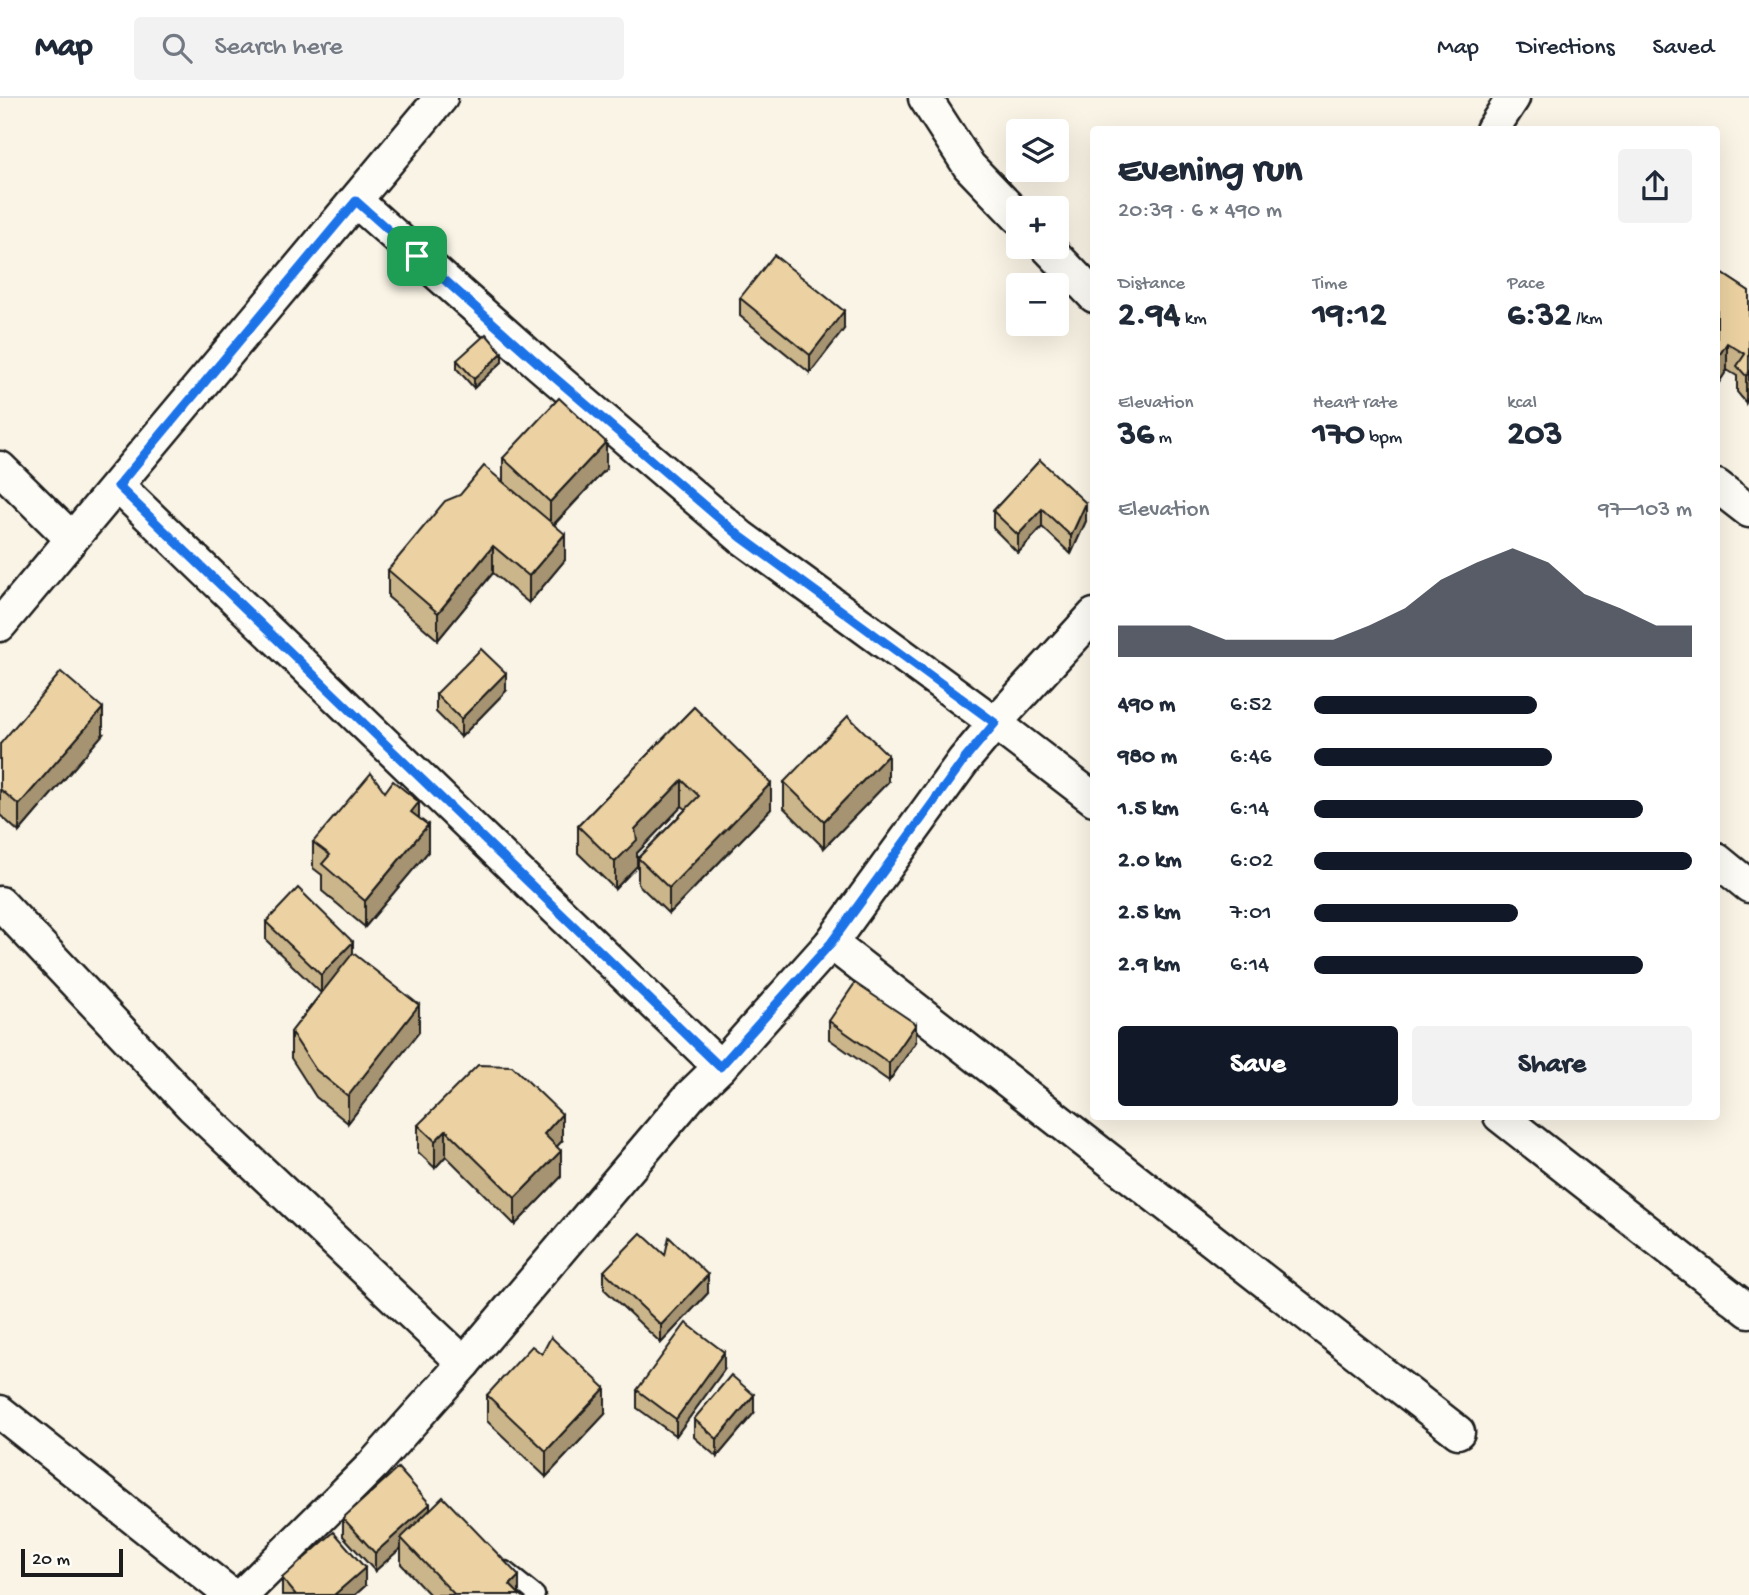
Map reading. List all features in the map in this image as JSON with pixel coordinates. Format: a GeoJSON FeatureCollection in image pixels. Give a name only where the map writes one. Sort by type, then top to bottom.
{"type":"FeatureCollection","features":[{"type":"Feature","properties":{"kind":"street"},"geometry":{"type":"LineString","coordinates":[[0,625],[441,98]]}},
{"type":"Feature","properties":{"kind":"street"},"geometry":{"type":"LineString","coordinates":[[925,98],[969,166],[1006,205]]}},
{"type":"Feature","properties":{"kind":"street"},"geometry":{"type":"LineString","coordinates":[[356,201],[540,365],[741,537],[1090,796]]}},
{"type":"Feature","properties":{"kind":"street"},"geometry":{"type":"LineString","coordinates":[[1059,259],[1090,292]]}},
{"type":"Feature","properties":{"kind":"street"},"geometry":{"type":"LineString","coordinates":[[0,468],[72,539]]}},
{"type":"Feature","properties":{"kind":"street"},"geometry":{"type":"LineString","coordinates":[[118,486],[720,1067]]}},
{"type":"Feature","properties":{"kind":"street"},"geometry":{"type":"LineString","coordinates":[[1720,488],[1749,511]]}},
{"type":"Feature","properties":{"kind":"street"},"geometry":{"type":"LineString","coordinates":[[243,1595],[378,1469],[690,1096],[720,1067],[831,943],[964,760],[1090,619]]}},
{"type":"Feature","properties":{"kind":"street"},"geometry":{"type":"LineString","coordinates":[[1720,862],[1749,886]]}},
{"type":"Feature","properties":{"kind":"street"},"geometry":{"type":"LineString","coordinates":[[0,904],[192,1106],[464,1363]]}},
{"type":"Feature","properties":{"kind":"street"},"geometry":{"type":"LineString","coordinates":[[831,943],[1458,1432]]}},
{"type":"Feature","properties":{"kind":"street"},"geometry":{"type":"LineString","coordinates":[[1505,1120],[1749,1311]]}},
{"type":"Feature","properties":{"kind":"street"},"geometry":{"type":"LineString","coordinates":[[0,1412],[231,1595]]}},
{"type":"Feature","properties":{"kind":"lane"},"geometry":{"type":"LineString","coordinates":[[492,1560],[536,1595]]}},
{"type":"Feature","properties":{"kind":"building"},"geometry":{"type":"Polygon","coordinates":[[[774,255],[844,311],[810,355],[740,298],[774,255]]]}},
{"type":"Feature","properties":{"kind":"building"},"geometry":{"type":"Polygon","coordinates":[[[1720,272],[1749,291],[1749,372],[1746,376],[1737,366],[1745,354],[1727,343],[1720,354],[1720,272]]]}},
{"type":"Feature","properties":{"kind":"building"},"geometry":{"type":"Polygon","coordinates":[[[486,334],[502,353],[474,379],[457,360],[486,334]]]}},
{"type":"Feature","properties":{"kind":"building"},"geometry":{"type":"Polygon","coordinates":[[[559,398],[606,442],[550,502],[503,458],[559,398]]]}},
{"type":"Feature","properties":{"kind":"building"},"geometry":{"type":"Polygon","coordinates":[[[1040,460],[1086,503],[1071,536],[1042,509],[1018,535],[993,511],[1040,460]]]}},
{"type":"Feature","properties":{"kind":"building"},"geometry":{"type":"Polygon","coordinates":[[[484,466],[565,534],[529,576],[493,546],[438,613],[388,570],[445,501],[460,495],[484,466]]]}},
{"type":"Feature","properties":{"kind":"building"},"geometry":{"type":"Polygon","coordinates":[[[481,649],[506,673],[461,719],[436,694],[481,649]]]}},
{"type":"Feature","properties":{"kind":"building"},"geometry":{"type":"Polygon","coordinates":[[[61,672],[103,708],[19,805],[0,789],[0,744],[61,672]]]}},
{"type":"Feature","properties":{"kind":"building"},"geometry":{"type":"Polygon","coordinates":[[[694,707],[771,783],[669,888],[638,858],[699,796],[682,780],[635,829],[637,840],[615,862],[578,826],[694,707]]]}},
{"type":"Feature","properties":{"kind":"building"},"geometry":{"type":"Polygon","coordinates":[[[848,716],[888,755],[824,821],[784,782],[848,716]]]}},
{"type":"Feature","properties":{"kind":"building"},"geometry":{"type":"Polygon","coordinates":[[[371,773],[385,792],[393,781],[419,802],[411,812],[428,825],[365,901],[322,864],[330,855],[313,842],[371,773]]]}},
{"type":"Feature","properties":{"kind":"building"},"geometry":{"type":"Polygon","coordinates":[[[298,888],[353,942],[321,975],[266,922],[298,888]]]}},
{"type":"Feature","properties":{"kind":"building"},"geometry":{"type":"Polygon","coordinates":[[[353,953],[419,1005],[348,1096],[316,1070],[291,1032],[353,953]]]}},
{"type":"Feature","properties":{"kind":"building"},"geometry":{"type":"Polygon","coordinates":[[[855,983],[916,1024],[889,1063],[829,1021],[855,983]]]}},
{"type":"Feature","properties":{"kind":"building"},"geometry":{"type":"Polygon","coordinates":[[[478,1065],[512,1066],[562,1114],[544,1134],[561,1151],[515,1198],[446,1130],[435,1141],[418,1125],[478,1065]]]}},
{"type":"Feature","properties":{"kind":"building"},"geometry":{"type":"Polygon","coordinates":[[[641,1233],[665,1255],[669,1237],[708,1275],[661,1325],[604,1271],[641,1233]]]}},
{"type":"Feature","properties":{"kind":"building"},"geometry":{"type":"Polygon","coordinates":[[[686,1323],[724,1352],[676,1419],[637,1390],[686,1323]]]}},
{"type":"Feature","properties":{"kind":"building"},"geometry":{"type":"Polygon","coordinates":[[[551,1337],[605,1388],[546,1451],[487,1395],[532,1346],[542,1354],[551,1337]]]}},
{"type":"Feature","properties":{"kind":"building"},"geometry":{"type":"Polygon","coordinates":[[[731,1375],[754,1395],[717,1439],[694,1419],[731,1375]]]}},
{"type":"Feature","properties":{"kind":"building"},"geometry":{"type":"Polygon","coordinates":[[[398,1468],[430,1504],[375,1553],[343,1518],[398,1468]]]}},
{"type":"Feature","properties":{"kind":"building"},"geometry":{"type":"Polygon","coordinates":[[[443,1497],[519,1576],[510,1585],[520,1595],[455,1595],[401,1538],[443,1497]]]}},
{"type":"Feature","properties":{"kind":"building"},"geometry":{"type":"Polygon","coordinates":[[[334,1532],[365,1568],[334,1595],[296,1595],[282,1578],[334,1532]]]}},
{"type":"Feature","properties":{"kind":"route"},"geometry":{"type":"LineString","coordinates":[[356,201],[417,256],[741,537],[995,723],[964,760],[831,943],[720,1067],[118,486],[356,201]]}}]}
